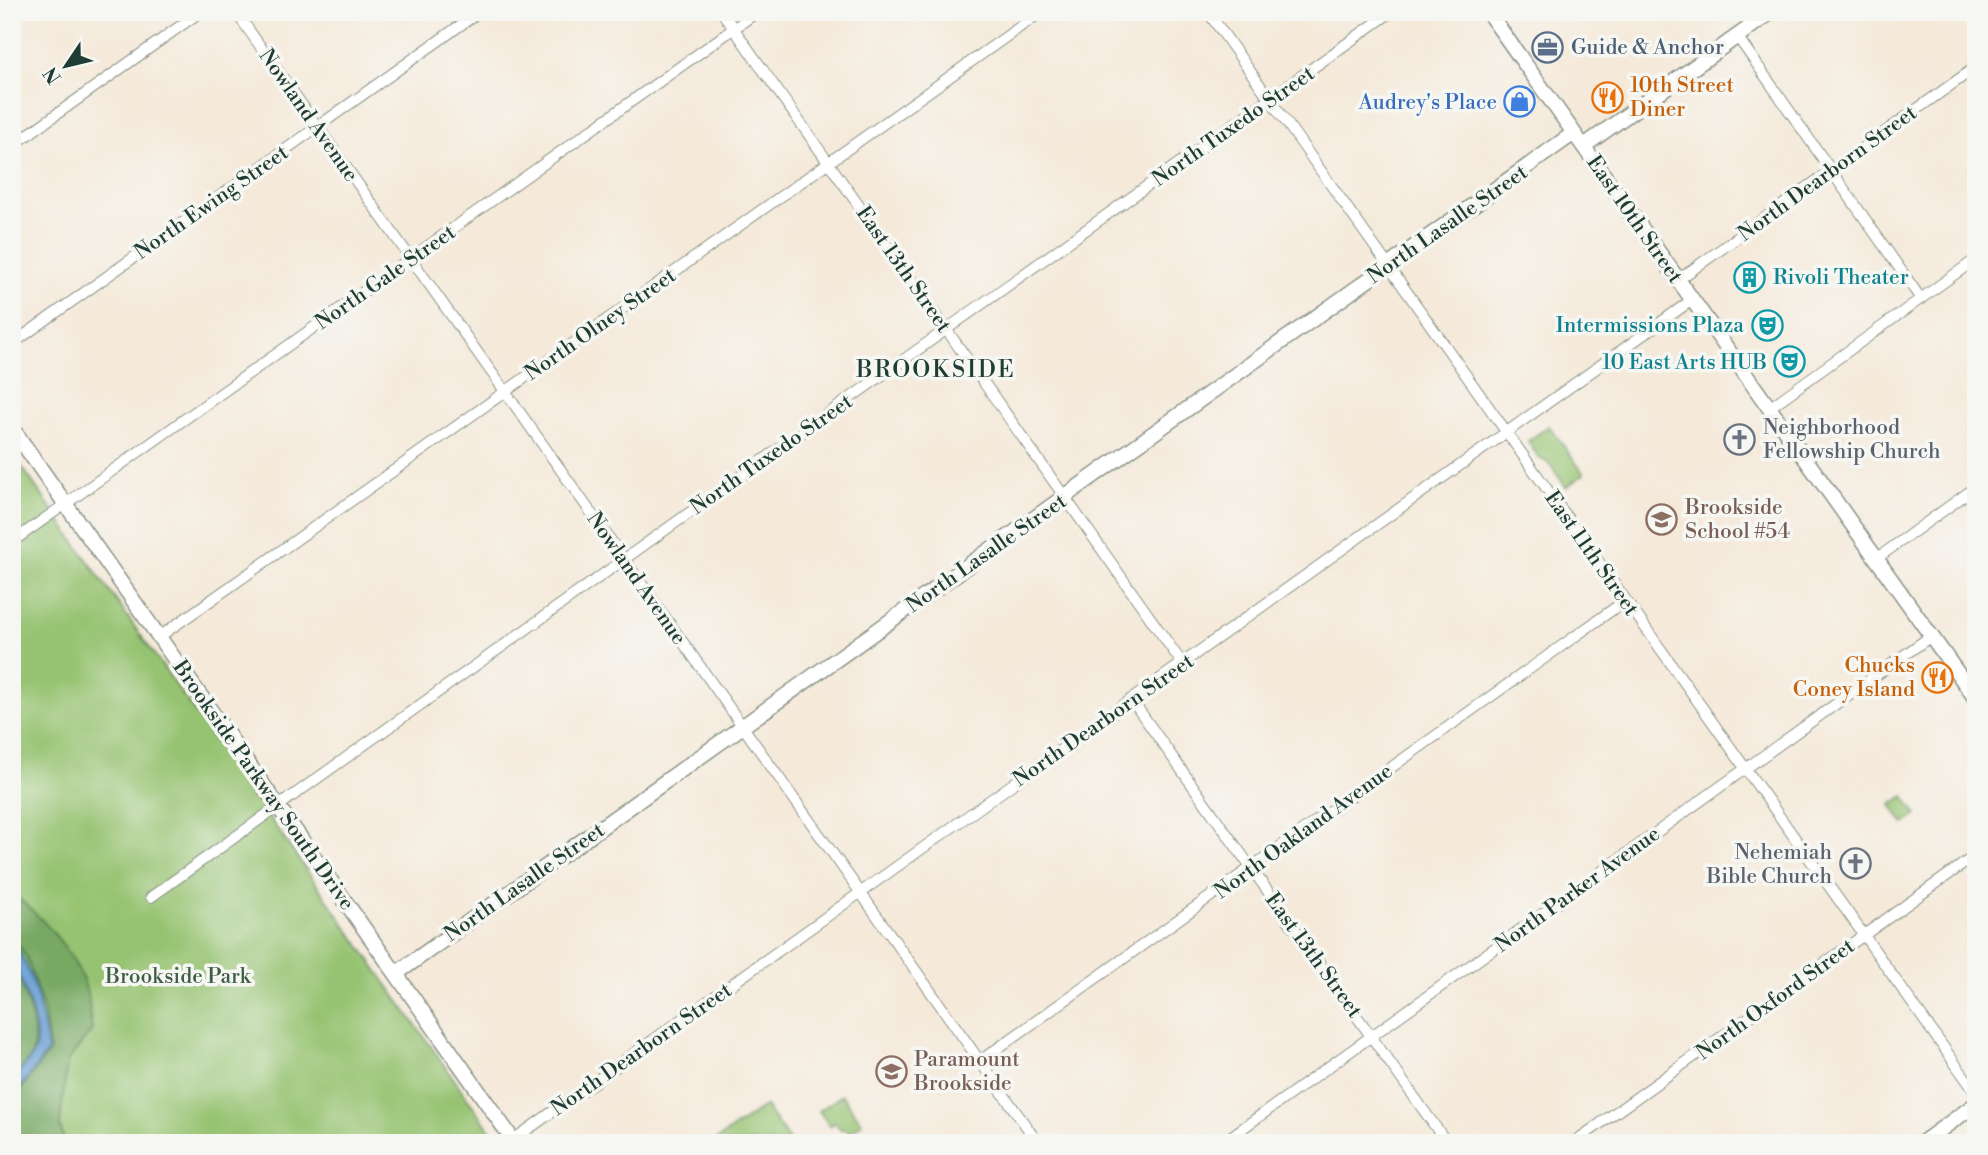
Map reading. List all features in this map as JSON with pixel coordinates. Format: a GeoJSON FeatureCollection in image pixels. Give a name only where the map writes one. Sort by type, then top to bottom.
{"type":"FeatureCollection","features":[{"type":"Feature","properties":{"kind":"main road","name":"East 10th Street"},"geometry":{"type":"LineString","coordinates":[[1488,12],[1976,699]]}},
{"type":"Feature","properties":{"kind":"main road"},"geometry":{"type":"LineString","coordinates":[[1584,146],[1771,12]]}},
{"type":"Feature","properties":{"kind":"main road","name":"North Lasalle Street"},"geometry":{"type":"LineString","coordinates":[[397,973],[1574,134]]}},
{"type":"Feature","properties":{"kind":"main road","name":"Brookside Parkway South Drive"},"geometry":{"type":"LineString","coordinates":[[12,428],[514,1141]]}},
{"type":"Feature","properties":{"kind":"main road"},"geometry":{"type":"LineString","coordinates":[[1922,1143],[1976,1104]]}},
{"type":"Feature","properties":{"kind":"street"},"geometry":{"type":"LineString","coordinates":[[12,146],[201,12]]}},
{"type":"Feature","properties":{"kind":"street","name":"Nowland Avenue"},"geometry":{"type":"LineString","coordinates":[[236,12],[1038,1143]]}},
{"type":"Feature","properties":{"kind":"street","name":"North Ewing Street"},"geometry":{"type":"LineString","coordinates":[[12,344],[479,12]]}},
{"type":"Feature","properties":{"kind":"street","name":"East 13th Street"},"geometry":{"type":"LineString","coordinates":[[722,12],[1182,663]]}},
{"type":"Feature","properties":{"kind":"street","name":"North Gale Street"},"geometry":{"type":"LineString","coordinates":[[12,542],[757,12]]}},
{"type":"Feature","properties":{"kind":"street","name":"North Olney Street"},"geometry":{"type":"LineString","coordinates":[[159,637],[1041,12]]}},
{"type":"Feature","properties":{"kind":"street","name":"East 11th Street"},"geometry":{"type":"LineString","coordinates":[[1208,12],[1976,1093]]}},
{"type":"Feature","properties":{"kind":"street","name":"North Tuxedo Street"},"geometry":{"type":"LineString","coordinates":[[151,897],[1391,12]]}},
{"type":"Feature","properties":{"kind":"street"},"geometry":{"type":"LineString","coordinates":[[1737,36],[1921,299]]}},
{"type":"Feature","properties":{"kind":"street","name":"North Dearborn Street"},"geometry":{"type":"LineString","coordinates":[[1678,280],[1976,67]]}},
{"type":"Feature","properties":{"kind":"street"},"geometry":{"type":"LineString","coordinates":[[1769,408],[1976,259]]}},
{"type":"Feature","properties":{"kind":"street","name":"North Dearborn Street"},"geometry":{"type":"LineString","coordinates":[[514,1141],[1692,300]]}},
{"type":"Feature","properties":{"kind":"street"},"geometry":{"type":"LineString","coordinates":[[1876,559],[1976,487]]}},
{"type":"Feature","properties":{"kind":"street","name":"North Oakland Avenue"},"geometry":{"type":"LineString","coordinates":[[980,1061],[1626,600]]}},
{"type":"Feature","properties":{"kind":"street","name":"North Parker Avenue"},"geometry":{"type":"LineString","coordinates":[[1222,1143],[1931,636]]}},
{"type":"Feature","properties":{"kind":"street","name":"East 13th Street"},"geometry":{"type":"LineString","coordinates":[[1131,699],[1447,1143]]}},
{"type":"Feature","properties":{"kind":"street","name":"North Oxford Street"},"geometry":{"type":"LineString","coordinates":[[1573,1143],[1976,855]]}},
{"type":"Feature","properties":{"kind":"green space"},"geometry":{"type":"Polygon","coordinates":[[[1549,426],[1584,474],[1566,487],[1549,463],[1539,458],[1528,441],[1549,426]]]}},
{"type":"Feature","properties":{"kind":"green space","name":"Brookside Park"},"geometry":{"type":"Polygon","coordinates":[[[12,453],[499,1143],[12,1143],[12,453]]]}},
{"type":"Feature","properties":{"kind":"green space"},"geometry":{"type":"Polygon","coordinates":[[[1904,796],[1917,815],[1904,824],[1891,805],[1904,796]]]}},
{"type":"Feature","properties":{"kind":"green space"},"geometry":{"type":"Polygon","coordinates":[[[12,893],[59,939],[77,967],[88,997],[92,1030],[67,1062],[60,1126],[65,1143],[12,1143],[12,1111],[16,1096],[50,1051],[44,1011],[27,958],[12,935],[12,893]]]}},
{"type":"Feature","properties":{"kind":"green space"},"geometry":{"type":"Polygon","coordinates":[[[12,957],[29,1008],[34,1047],[24,1067],[12,1079],[12,957]]]}},
{"type":"Feature","properties":{"kind":"green space"},"geometry":{"type":"Polygon","coordinates":[[[842,1095],[862,1123],[849,1133],[844,1128],[841,1130],[835,1122],[830,1126],[819,1111],[842,1095]]]}},
{"type":"Feature","properties":{"kind":"green space"},"geometry":{"type":"Polygon","coordinates":[[[765,1106],[791,1143],[712,1143],[765,1106]]]}},
{"type":"Feature","properties":{"kind":"water"},"geometry":{"type":"Polygon","coordinates":[[[12,939],[26,965],[36,993],[48,1051],[14,1096],[12,1104],[13,1082],[35,1051],[36,1031],[16,966],[12,939]]]}},
{"type":"Feature","properties":{"kind":"place","name":"Guide & Anchor"},"geometry":{"type":"Point","coordinates":[1548,47]}},
{"type":"Feature","properties":{"kind":"place","name":"10th Street Diner"},"geometry":{"type":"Point","coordinates":[1607,97]}},
{"type":"Feature","properties":{"kind":"place","name":"Audrey's Place"},"geometry":{"type":"Point","coordinates":[1520,102]}},
{"type":"Feature","properties":{"kind":"place","name":"Rivoli Theater"},"geometry":{"type":"Point","coordinates":[1750,277]}},
{"type":"Feature","properties":{"kind":"place","name":"Intermissions Plaza"},"geometry":{"type":"Point","coordinates":[1767,325]}},
{"type":"Feature","properties":{"kind":"place","name":"10 East Arts HUB"},"geometry":{"type":"Point","coordinates":[1790,362]}},
{"type":"Feature","properties":{"kind":"place","name":"Neighborhood Fellowship Church"},"geometry":{"type":"Point","coordinates":[1740,439]}},
{"type":"Feature","properties":{"kind":"place","name":"Brookside School #54"},"geometry":{"type":"Point","coordinates":[1662,519]}},
{"type":"Feature","properties":{"kind":"place","name":"Chucks Coney Island"},"geometry":{"type":"Point","coordinates":[1938,677]}},
{"type":"Feature","properties":{"kind":"place","name":"Nehemiah Bible Church"},"geometry":{"type":"Point","coordinates":[1855,864]}},
{"type":"Feature","properties":{"kind":"place","name":"Paramount Brookside"},"geometry":{"type":"Point","coordinates":[891,1071]}},
{"type":"Feature","properties":{"kind":"district","name":"BROOKSIDE"},"geometry":{"type":"Point","coordinates":[936,369]}}]}
